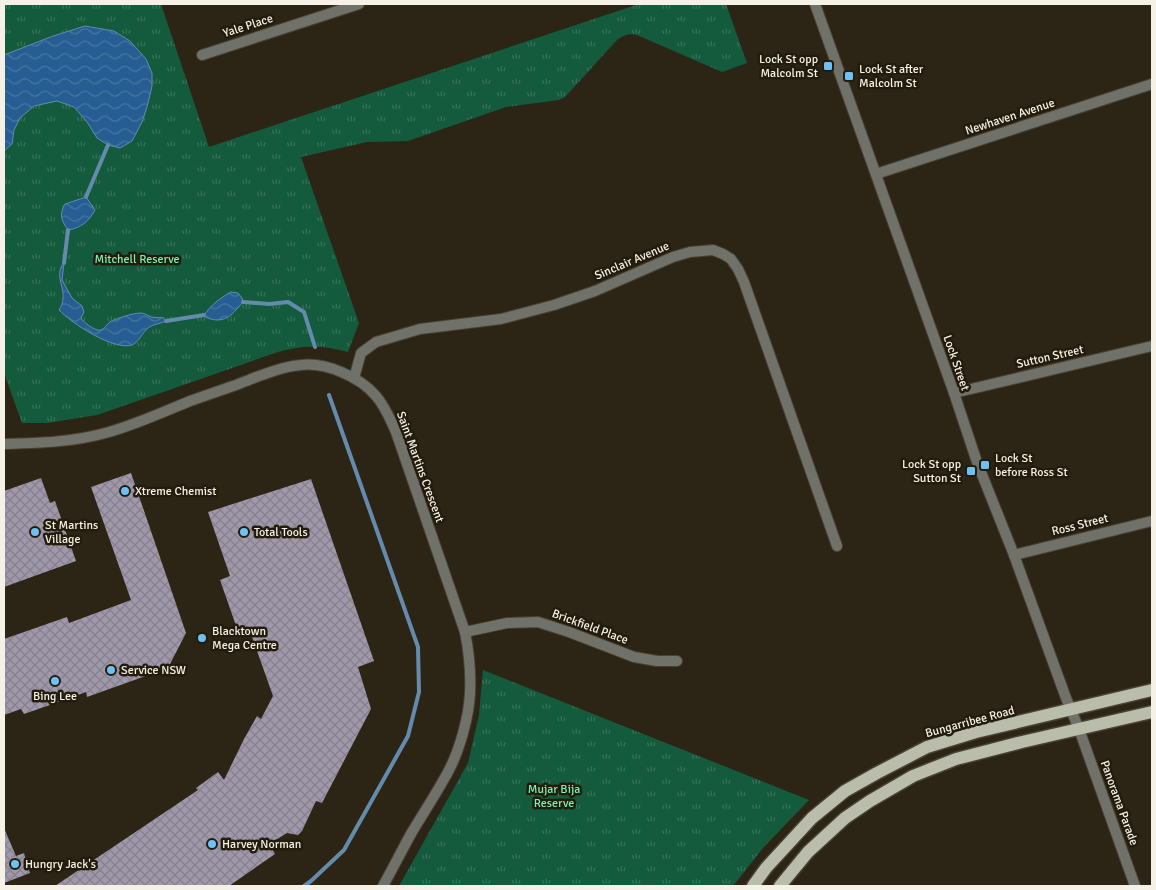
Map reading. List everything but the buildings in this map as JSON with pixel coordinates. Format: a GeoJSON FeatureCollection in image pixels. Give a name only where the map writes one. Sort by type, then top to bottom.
{"type":"FeatureCollection","features":[{"type":"Feature","properties":{"kind":"main road","name":"Bungarribee Road"},"geometry":{"type":"LineString","coordinates":[[753,886],[766,868],[812,818],[845,791],[927,747],[976,732],[1152,690]]}},
{"type":"Feature","properties":{"kind":"main road"},"geometry":{"type":"LineString","coordinates":[[780,886],[808,852],[844,818],[914,776],[956,759],[1152,712]]}},
{"type":"Feature","properties":{"kind":"street","name":"Yale Place"},"geometry":{"type":"LineString","coordinates":[[202,54],[359,4]]}},
{"type":"Feature","properties":{"kind":"street","name":"Lock Street"},"geometry":{"type":"LineString","coordinates":[[815,4],[977,462],[1079,729]]}},
{"type":"Feature","properties":{"kind":"street","name":"Newhaven Avenue"},"geometry":{"type":"LineString","coordinates":[[876,174],[1152,84]]}},
{"type":"Feature","properties":{"kind":"street","name":"Sinclair Avenue"},"geometry":{"type":"LineString","coordinates":[[354,378],[361,354],[376,342],[420,329],[501,319],[554,305],[595,291],[672,256],[713,250],[730,259],[738,269],[744,282],[837,546]]}},
{"type":"Feature","properties":{"kind":"street","name":"Sutton Street"},"geometry":{"type":"LineString","coordinates":[[954,393],[1152,346]]}},
{"type":"Feature","properties":{"kind":"street","name":"Saint Martins Crescent"},"geometry":{"type":"LineString","coordinates":[[4,444],[63,441],[94,436],[135,423],[286,367],[303,364],[340,372],[354,378],[375,394],[388,412],[396,432],[465,632],[471,676],[468,713],[461,740],[450,768],[383,886]]}},
{"type":"Feature","properties":{"kind":"street","name":"Ross Street"},"geometry":{"type":"LineString","coordinates":[[1014,555],[1152,521]]}},
{"type":"Feature","properties":{"kind":"street","name":"Brickfield Place"},"geometry":{"type":"LineString","coordinates":[[465,632],[507,623],[538,622],[634,657],[657,661],[677,661]]}},
{"type":"Feature","properties":{"kind":"street","name":"Panorama Parade"},"geometry":{"type":"LineString","coordinates":[[1079,729],[1135,886]]}},
{"type":"Feature","properties":{"kind":"green space","name":"Mitchell Reserve"},"geometry":{"type":"Polygon","coordinates":[[[4,4],[161,4],[209,147],[639,4],[726,4],[747,63],[722,72],[637,35],[627,35],[618,39],[565,97],[559,100],[506,107],[408,141],[367,142],[301,157],[359,323],[348,352],[313,347],[287,350],[97,415],[47,423],[22,423],[4,373],[4,4]]]}},
{"type":"Feature","properties":{"kind":"green space","name":"Mujar Bija Reserve"},"geometry":{"type":"Polygon","coordinates":[[[483,670],[809,800],[763,848],[733,886],[399,886],[468,763],[479,715],[483,670]]]}},
{"type":"Feature","properties":{"kind":"water"},"geometry":{"type":"Polygon","coordinates":[[[85,26],[114,31],[130,41],[146,59],[152,73],[152,86],[147,107],[132,141],[120,148],[108,145],[97,138],[87,122],[74,107],[57,101],[34,106],[20,118],[14,130],[12,144],[4,151],[4,55],[85,26]]]}},
{"type":"Feature","properties":{"kind":"water"},"geometry":{"type":"Polygon","coordinates":[[[86,197],[95,210],[84,223],[77,228],[68,230],[62,217],[65,204],[86,197]]]}},
{"type":"Feature","properties":{"kind":"water"},"geometry":{"type":"Polygon","coordinates":[[[63,263],[62,280],[72,298],[82,306],[84,312],[81,318],[93,328],[101,330],[113,320],[138,313],[164,318],[166,321],[148,328],[137,342],[132,345],[115,344],[93,335],[59,310],[63,300],[60,273],[63,263]]]}},
{"type":"Feature","properties":{"kind":"water"},"geometry":{"type":"Polygon","coordinates":[[[231,292],[238,293],[243,302],[231,315],[217,320],[205,317],[204,315],[219,299],[231,292]]]}},
{"type":"Feature","properties":{"kind":"waterway"},"geometry":{"type":"LineString","coordinates":[[86,197],[108,145]]}},
{"type":"Feature","properties":{"kind":"waterway"},"geometry":{"type":"LineString","coordinates":[[64,263],[68,230]]}},
{"type":"Feature","properties":{"kind":"waterway"},"geometry":{"type":"LineString","coordinates":[[243,302],[269,304],[288,302],[304,312],[315,347]]}},
{"type":"Feature","properties":{"kind":"waterway"},"geometry":{"type":"LineString","coordinates":[[166,321],[204,315]]}},
{"type":"Feature","properties":{"kind":"waterway"},"geometry":{"type":"LineString","coordinates":[[304,886],[344,850],[408,736],[419,692],[418,647],[329,395]]}},
{"type":"Feature","properties":{"kind":"place","name":"Lock St opp Malcolm St"},"geometry":{"type":"Point","coordinates":[828,66]}},
{"type":"Feature","properties":{"kind":"place","name":"Lock St after Malcolm St"},"geometry":{"type":"Point","coordinates":[849,76]}},
{"type":"Feature","properties":{"kind":"place","name":"Lock St before Ross St"},"geometry":{"type":"Point","coordinates":[985,465]}},
{"type":"Feature","properties":{"kind":"place","name":"Lock St opp Sutton St"},"geometry":{"type":"Point","coordinates":[971,471]}},
{"type":"Feature","properties":{"kind":"place","name":"Xtreme Chemist"},"geometry":{"type":"Point","coordinates":[125,491]}},
{"type":"Feature","properties":{"kind":"place","name":"St Martins Village"},"geometry":{"type":"Point","coordinates":[35,532]}},
{"type":"Feature","properties":{"kind":"place","name":"Total Tools"},"geometry":{"type":"Point","coordinates":[244,532]}},
{"type":"Feature","properties":{"kind":"place","name":"Blacktown Mega Centre"},"geometry":{"type":"Point","coordinates":[202,638]}},
{"type":"Feature","properties":{"kind":"place","name":"Service NSW"},"geometry":{"type":"Point","coordinates":[111,670]}},
{"type":"Feature","properties":{"kind":"place","name":"Bing Lee"},"geometry":{"type":"Point","coordinates":[55,681]}},
{"type":"Feature","properties":{"kind":"place","name":"Harvey Norman"},"geometry":{"type":"Point","coordinates":[212,844]}},
{"type":"Feature","properties":{"kind":"place","name":"Hungry Jack's"},"geometry":{"type":"Point","coordinates":[15,864]}}]}
